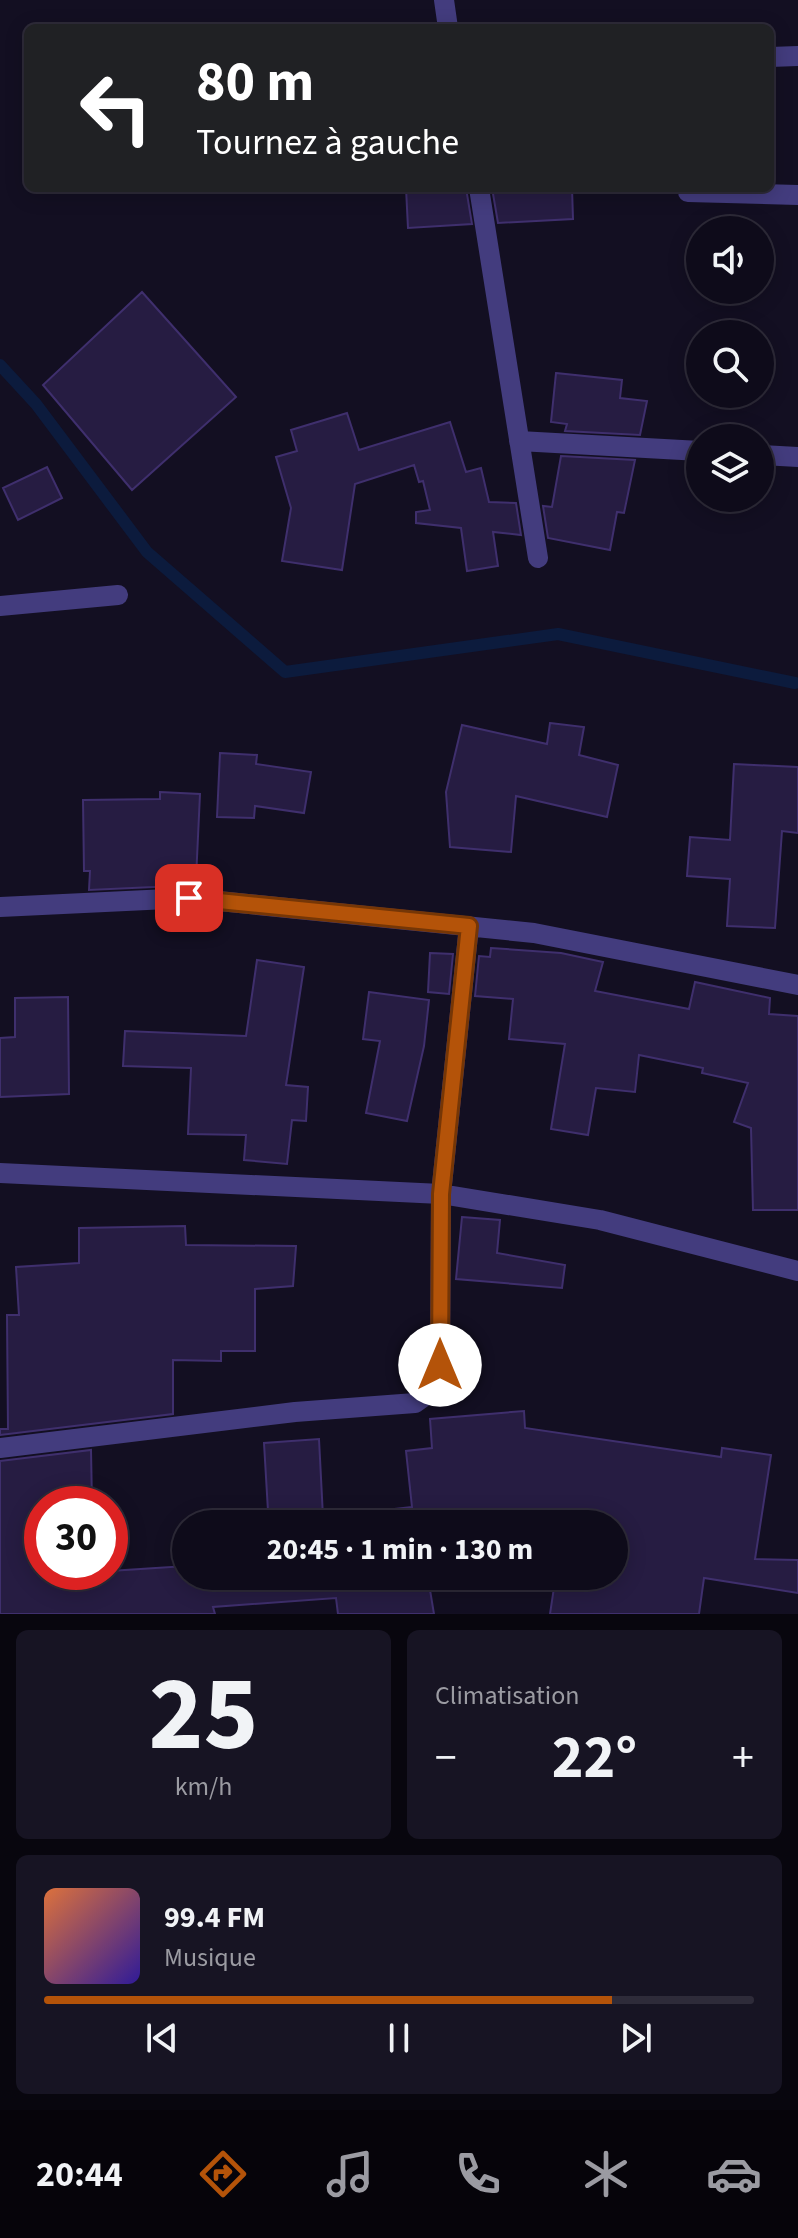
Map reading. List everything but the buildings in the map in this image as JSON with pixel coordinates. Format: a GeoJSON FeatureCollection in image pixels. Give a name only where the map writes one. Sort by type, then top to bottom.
{"type":"FeatureCollection","features":[{"type":"Feature","properties":{"kind":"street"},"geometry":{"type":"LineString","coordinates":[[444,0],[447,24]]}},
{"type":"Feature","properties":{"kind":"street"},"geometry":{"type":"LineString","coordinates":[[774,57],[798,56]]}},
{"type":"Feature","properties":{"kind":"street"},"geometry":{"type":"LineString","coordinates":[[480,192],[538,558]]}},
{"type":"Feature","properties":{"kind":"street"},"geometry":{"type":"LineString","coordinates":[[688,192],[798,195]]}},
{"type":"Feature","properties":{"kind":"street"},"geometry":{"type":"LineString","coordinates":[[519,441],[686,450]]}},
{"type":"Feature","properties":{"kind":"street"},"geometry":{"type":"LineString","coordinates":[[774,456],[798,457]]}},
{"type":"Feature","properties":{"kind":"street"},"geometry":{"type":"LineString","coordinates":[[0,606],[118,595]]}},
{"type":"Feature","properties":{"kind":"street"},"geometry":{"type":"LineString","coordinates":[[0,907],[189,898],[534,933],[798,985]]}},
{"type":"Feature","properties":{"kind":"street"},"geometry":{"type":"LineString","coordinates":[[0,1448],[295,1412],[415,1403],[429,1393],[440,1365],[441,1194],[469,926]]}},
{"type":"Feature","properties":{"kind":"street"},"geometry":{"type":"LineString","coordinates":[[0,1173],[441,1194],[600,1220],[798,1271]]}},
{"type":"Feature","properties":{"kind":"waterway"},"geometry":{"type":"LineString","coordinates":[[0,365],[36,404],[147,552],[285,672],[558,634],[795,683]]}},
{"type":"Feature","properties":{"kind":"route"},"geometry":{"type":"LineString","coordinates":[[189,898],[469,926],[441,1194],[440,1365]]}}]}
